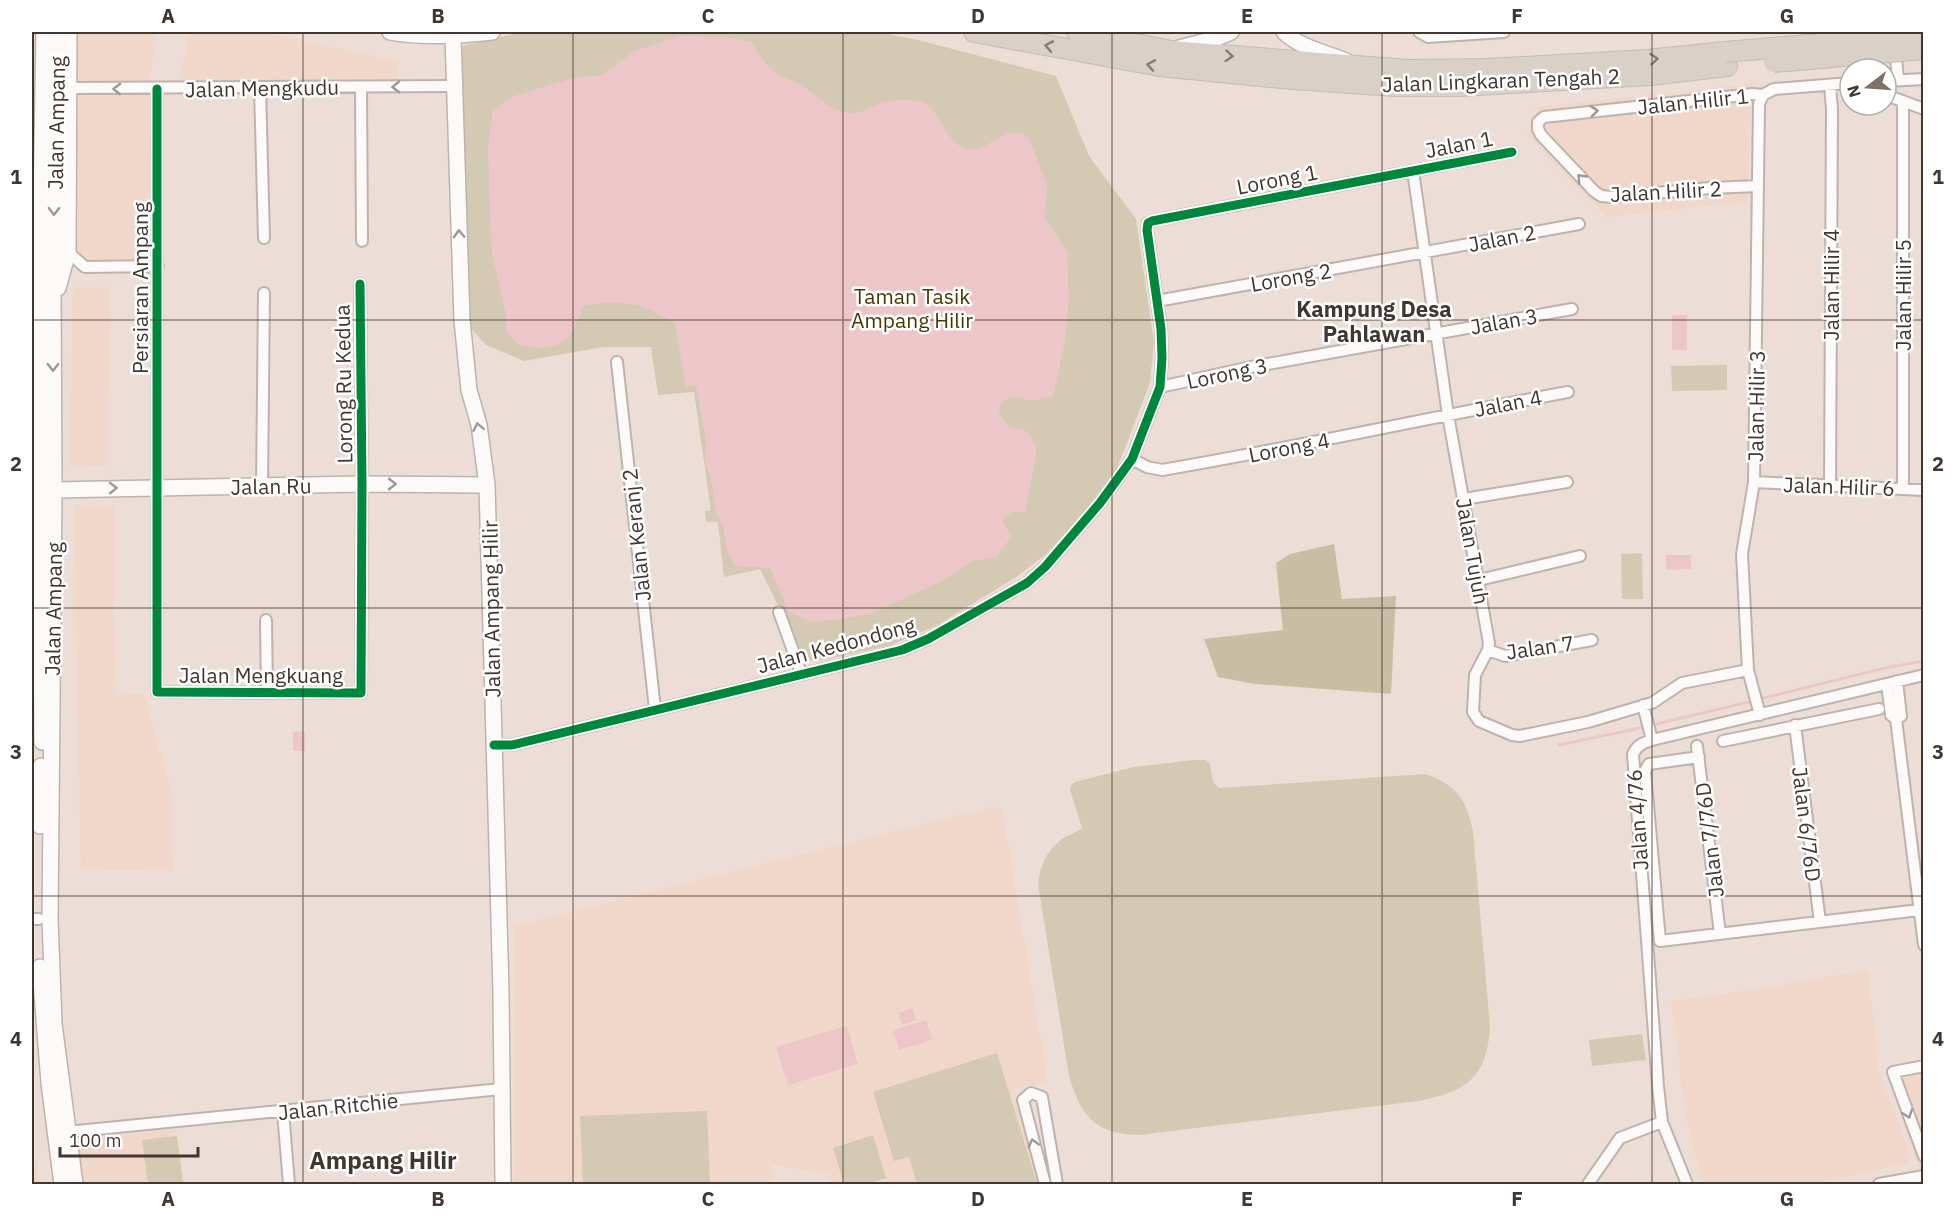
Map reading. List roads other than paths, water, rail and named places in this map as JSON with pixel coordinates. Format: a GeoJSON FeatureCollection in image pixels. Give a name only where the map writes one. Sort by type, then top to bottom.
{"type":"FeatureCollection","features":[{"type":"Feature","properties":{"kind":"highway","name":"Jalan Lingkaran Tengah 2"},"geometry":{"type":"LineString","coordinates":[[974,32],[1160,66],[1394,87],[1460,86],[1626,76],[1726,59],[1923,35]]}},
{"type":"Feature","properties":{"kind":"highway","name":"Jalan Lingkaran Tengah 2"},"geometry":{"type":"LineString","coordinates":[[1077,32],[1171,51],[1408,70],[1488,69],[1923,49]]}},
{"type":"Feature","properties":{"kind":"main road","name":"Jalan Ampang"},"geometry":{"type":"LineString","coordinates":[[44,32],[49,68],[46,307],[54,489],[50,919],[54,1024],[75,1185]]}},
{"type":"Feature","properties":{"kind":"main road","name":"Jalan Ampang"},"geometry":{"type":"LineString","coordinates":[[49,68],[58,32]]}},
{"type":"Feature","properties":{"kind":"main road"},"geometry":{"type":"LineString","coordinates":[[46,307],[68,252],[69,32]]}},
{"type":"Feature","properties":{"kind":"main road"},"geometry":{"type":"LineString","coordinates":[[390,32],[425,36],[492,32]]}},
{"type":"Feature","properties":{"kind":"main road"},"geometry":{"type":"LineString","coordinates":[[1171,51],[1231,32]]}},
{"type":"Feature","properties":{"kind":"main road"},"geometry":{"type":"LineString","coordinates":[[1284,32],[1302,44],[1363,67]]}},
{"type":"Feature","properties":{"kind":"main road","name":"Jalan Ampang Hilir"},"geometry":{"type":"LineString","coordinates":[[453,36],[462,320],[469,390],[479,425],[488,485],[501,992],[503,1185]]}},
{"type":"Feature","properties":{"kind":"main road"},"geometry":{"type":"LineString","coordinates":[[32,263],[46,307]]}},
{"type":"Feature","properties":{"kind":"main road","name":"Jalan Ampang"},"geometry":{"type":"LineString","coordinates":[[46,307],[35,327],[42,746],[35,919],[49,1083],[62,1185]]}},
{"type":"Feature","properties":{"kind":"main road","name":"Jalan Ru"},"geometry":{"type":"LineString","coordinates":[[54,489],[362,484],[488,485]]}},
{"type":"Feature","properties":{"kind":"street"},"geometry":{"type":"LineString","coordinates":[[1419,32],[1428,37],[1504,32]]}},
{"type":"Feature","properties":{"kind":"street"},"geometry":{"type":"LineString","coordinates":[[1894,32],[1896,57]]}},
{"type":"Feature","properties":{"kind":"street"},"geometry":{"type":"LineString","coordinates":[[1898,80],[1923,79]]}},
{"type":"Feature","properties":{"kind":"street","name":"Jalan Hilir 1"},"geometry":{"type":"LineString","coordinates":[[1538,122],[1544,117],[1763,94],[1774,89],[1838,84]]}},
{"type":"Feature","properties":{"kind":"street","name":"Jalan Hilir 4"},"geometry":{"type":"LineString","coordinates":[[1830,85],[1832,108],[1830,486]]}},
{"type":"Feature","properties":{"kind":"street","name":"Jalan Mengkudu"},"geometry":{"type":"LineString","coordinates":[[69,88],[455,86]]}},
{"type":"Feature","properties":{"kind":"street"},"geometry":{"type":"LineString","coordinates":[[260,87],[264,238]]}},
{"type":"Feature","properties":{"kind":"street"},"geometry":{"type":"LineString","coordinates":[[361,87],[362,240]]}},
{"type":"Feature","properties":{"kind":"street","name":"Persiaran Ampang"},"geometry":{"type":"LineString","coordinates":[[157,89],[158,487]]}},
{"type":"Feature","properties":{"kind":"street","name":"Jalan Hilir 3"},"geometry":{"type":"LineString","coordinates":[[1759,710],[1748,670],[1742,554],[1754,482],[1759,104],[1763,94]]}},
{"type":"Feature","properties":{"kind":"street"},"geometry":{"type":"LineString","coordinates":[[1898,99],[1923,109]]}},
{"type":"Feature","properties":{"kind":"street","name":"Jalan Hilir 5"},"geometry":{"type":"LineString","coordinates":[[1903,101],[1903,489]]}},
{"type":"Feature","properties":{"kind":"street","name":"Jalan Hilir 2"},"geometry":{"type":"LineString","coordinates":[[1538,122],[1541,135],[1601,196],[1758,186]]}},
{"type":"Feature","properties":{"kind":"street","name":"Jalan 1"},"geometry":{"type":"LineString","coordinates":[[1413,171],[1512,152]]}},
{"type":"Feature","properties":{"kind":"street","name":"Lorong 1"},"geometry":{"type":"LineString","coordinates":[[1148,223],[1413,171]]}},
{"type":"Feature","properties":{"kind":"street","name":"Jalan Tujuh"},"geometry":{"type":"LineString","coordinates":[[1413,171],[1448,415],[1490,643],[1488,650]]}},
{"type":"Feature","properties":{"kind":"street","name":"Jalan Kedondong"},"geometry":{"type":"LineString","coordinates":[[494,745],[512,745],[902,650],[919,643],[1027,583],[1045,567],[1100,503],[1132,459],[1160,387],[1161,339],[1148,223]]}},
{"type":"Feature","properties":{"kind":"street","name":"Jalan 2"},"geometry":{"type":"LineString","coordinates":[[1425,253],[1579,224]]}},
{"type":"Feature","properties":{"kind":"street"},"geometry":{"type":"LineString","coordinates":[[68,252],[85,267],[158,266]]}},
{"type":"Feature","properties":{"kind":"street","name":"Lorong 2"},"geometry":{"type":"LineString","coordinates":[[1157,301],[1425,253]]}},
{"type":"Feature","properties":{"kind":"street","name":"Lorong Ru Kedua"},"geometry":{"type":"LineString","coordinates":[[360,284],[362,484]]}},
{"type":"Feature","properties":{"kind":"street"},"geometry":{"type":"LineString","coordinates":[[262,486],[264,294]]}},
{"type":"Feature","properties":{"kind":"street","name":"Jalan 3"},"geometry":{"type":"LineString","coordinates":[[1436,333],[1572,309]]}},
{"type":"Feature","properties":{"kind":"street","name":"Lorong 3"},"geometry":{"type":"LineString","coordinates":[[1160,387],[1251,367],[1436,333]]}},
{"type":"Feature","properties":{"kind":"street","name":"Jalan Keranj 2"},"geometry":{"type":"LineString","coordinates":[[617,362],[655,709]]}},
{"type":"Feature","properties":{"kind":"street","name":"Jalan 4"},"geometry":{"type":"LineString","coordinates":[[1448,415],[1568,392]]}},
{"type":"Feature","properties":{"kind":"street","name":"Lorong 4"},"geometry":{"type":"LineString","coordinates":[[1132,459],[1147,467],[1162,470],[1317,443],[1448,415]]}},
{"type":"Feature","properties":{"kind":"street"},"geometry":{"type":"LineString","coordinates":[[1464,499],[1567,482]]}},
{"type":"Feature","properties":{"kind":"street","name":"Jalan Hilir 6"},"geometry":{"type":"LineString","coordinates":[[1754,482],[1923,490]]}},
{"type":"Feature","properties":{"kind":"street","name":"Jalan Mengkuang"},"geometry":{"type":"LineString","coordinates":[[158,487],[157,692],[361,693],[362,484]]}},
{"type":"Feature","properties":{"kind":"street"},"geometry":{"type":"LineString","coordinates":[[1479,580],[1580,556]]}},
{"type":"Feature","properties":{"kind":"street"},"geometry":{"type":"LineString","coordinates":[[779,612],[801,673]]}},
{"type":"Feature","properties":{"kind":"street"},"geometry":{"type":"LineString","coordinates":[[267,620],[267,693]]}},
{"type":"Feature","properties":{"kind":"street","name":"Jalan 7"},"geometry":{"type":"LineString","coordinates":[[1488,650],[1505,656],[1592,639]]}},
{"type":"Feature","properties":{"kind":"street"},"geometry":{"type":"LineString","coordinates":[[1488,650],[1474,675],[1473,712],[1479,721],[1512,735],[1529,735],[1645,710],[1682,683],[1748,670]]}},
{"type":"Feature","properties":{"kind":"street","name":"Jalan 4/76"},"geometry":{"type":"LineString","coordinates":[[1687,1185],[1662,1122],[1633,754],[1636,748],[1652,740],[1759,710],[1923,675]]}},
{"type":"Feature","properties":{"kind":"street"},"geometry":{"type":"LineString","coordinates":[[1892,683],[1901,716],[1896,719],[1923,945]]}},
{"type":"Feature","properties":{"kind":"street"},"geometry":{"type":"LineString","coordinates":[[1723,741],[1879,709]]}},
{"type":"Feature","properties":{"kind":"street"},"geometry":{"type":"LineString","coordinates":[[1645,710],[1652,740]]}},
{"type":"Feature","properties":{"kind":"street","name":"Jalan 6/76D"},"geometry":{"type":"LineString","coordinates":[[1795,725],[1820,922]]}},
{"type":"Feature","properties":{"kind":"street","name":"Jalan 7/76D"},"geometry":{"type":"LineString","coordinates":[[1698,752],[1720,934],[1660,941],[1645,771],[1649,764],[1698,752]]}},
{"type":"Feature","properties":{"kind":"street"},"geometry":{"type":"LineString","coordinates":[[1720,934],[1919,910]]}},
{"type":"Feature","properties":{"kind":"street"},"geometry":{"type":"LineString","coordinates":[[1923,1066],[1893,1072],[1923,1156]]}},
{"type":"Feature","properties":{"kind":"street","name":"Jalan Ritchie"},"geometry":{"type":"LineString","coordinates":[[67,1132],[501,1089]]}},
{"type":"Feature","properties":{"kind":"street"},"geometry":{"type":"LineString","coordinates":[[1045,1185],[1023,1100],[1031,1092],[1042,1097],[1057,1185]]}},
{"type":"Feature","properties":{"kind":"street"},"geometry":{"type":"LineString","coordinates":[[283,1112],[289,1185]]}},
{"type":"Feature","properties":{"kind":"street"},"geometry":{"type":"LineString","coordinates":[[1588,1185],[1620,1138],[1662,1122]]}},
{"type":"Feature","properties":{"kind":"street"},"geometry":{"type":"LineString","coordinates":[[1879,1185],[1923,1176]]}},
{"type":"Feature","properties":{"kind":"waterway"},"geometry":{"type":"LineString","coordinates":[[1760,699],[1885,668],[1924,661]]}},
{"type":"Feature","properties":{"kind":"waterway"},"geometry":{"type":"LineString","coordinates":[[1652,725],[1753,701]]}},
{"type":"Feature","properties":{"kind":"waterway"},"geometry":{"type":"LineString","coordinates":[[1559,745],[1645,727]]}},
{"type":"Feature","properties":{"kind":"district","name":"Kampung Desa Pahlawan"},"geometry":{"type":"Point","coordinates":[1374,320]}},
{"type":"Feature","properties":{"kind":"district","name":"Ampang Hilir"},"geometry":{"type":"Point","coordinates":[383,1160]}},
{"type":"Feature","properties":{"kind":"park label","name":"Taman Tasik Ampang Hilir"},"geometry":{"type":"Point","coordinates":[912,308]}}]}
